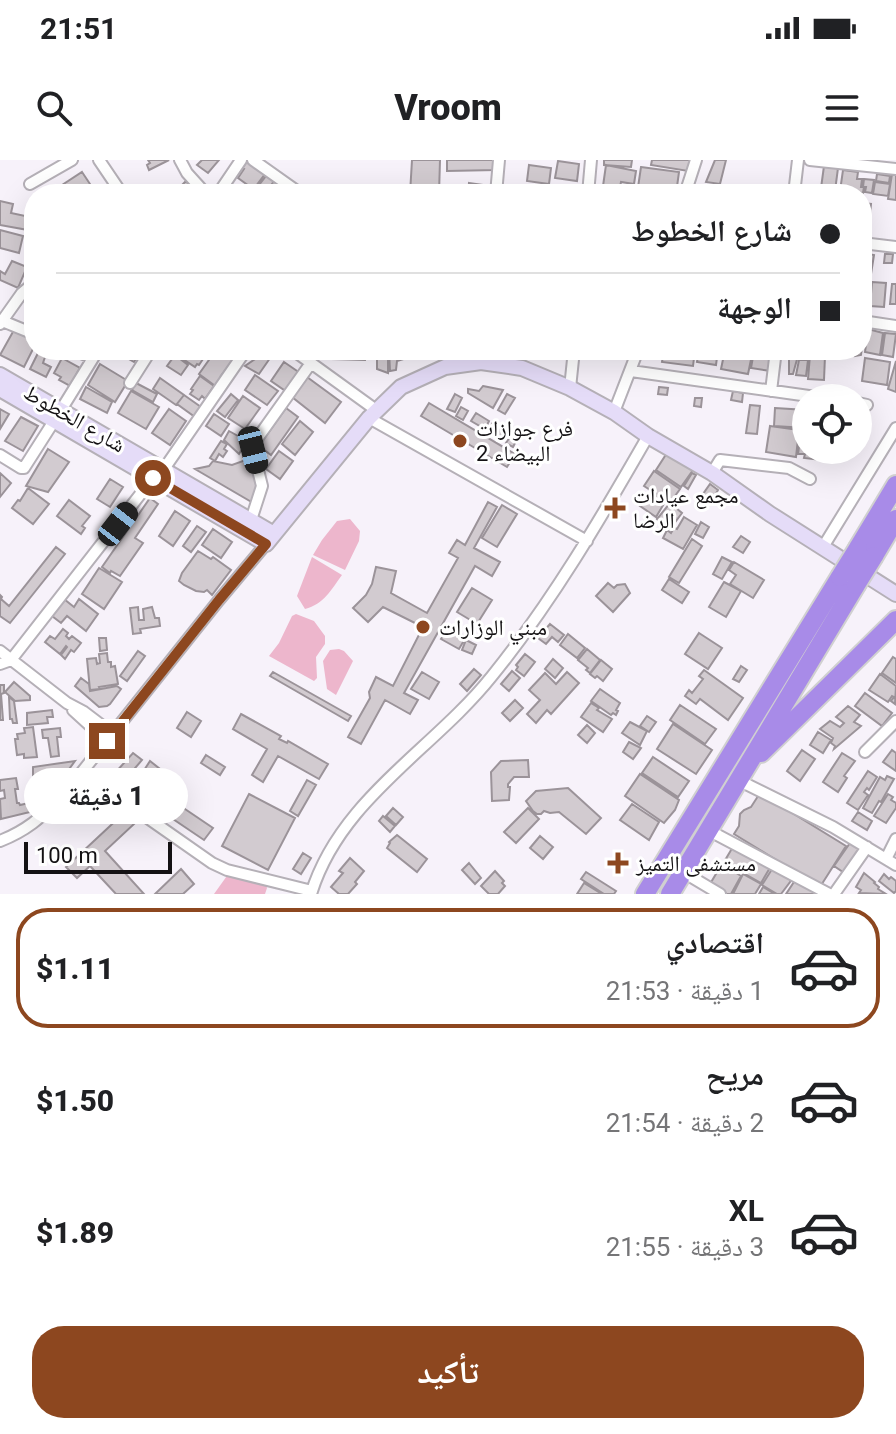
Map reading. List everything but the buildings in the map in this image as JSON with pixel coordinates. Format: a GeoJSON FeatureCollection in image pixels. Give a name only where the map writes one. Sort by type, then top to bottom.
{"type":"FeatureCollection","features":[{"type":"Feature","properties":{"kind":"highway"},"geometry":{"type":"LineString","coordinates":[[645,894],[866,552],[896,485]]}},
{"type":"Feature","properties":{"kind":"highway"},"geometry":{"type":"LineString","coordinates":[[866,552],[896,519]]}},
{"type":"Feature","properties":{"kind":"highway"},"geometry":{"type":"LineString","coordinates":[[670,894],[848,581]]}},
{"type":"Feature","properties":{"kind":"highway"},"geometry":{"type":"LineString","coordinates":[[742,772],[896,620]]}},
{"type":"Feature","properties":{"kind":"street"},"geometry":{"type":"LineString","coordinates":[[30,184],[72,160]]}},
{"type":"Feature","properties":{"kind":"street"},"geometry":{"type":"LineString","coordinates":[[99,160],[115,184]]}},
{"type":"Feature","properties":{"kind":"street"},"geometry":{"type":"LineString","coordinates":[[180,160],[197,184]]}},
{"type":"Feature","properties":{"kind":"street"},"geometry":{"type":"LineString","coordinates":[[225,184],[241,160]]}},
{"type":"Feature","properties":{"kind":"street"},"geometry":{"type":"LineString","coordinates":[[253,160],[287,184]]}},
{"type":"Feature","properties":{"kind":"street"},"geometry":{"type":"LineString","coordinates":[[497,184],[499,160]]}},
{"type":"Feature","properties":{"kind":"street"},"geometry":{"type":"LineString","coordinates":[[589,184],[591,160]]}},
{"type":"Feature","properties":{"kind":"street"},"geometry":{"type":"LineString","coordinates":[[688,184],[696,160]]}},
{"type":"Feature","properties":{"kind":"street"},"geometry":{"type":"LineString","coordinates":[[795,184],[798,160]]}},
{"type":"Feature","properties":{"kind":"street"},"geometry":{"type":"LineString","coordinates":[[810,160],[896,169]]}},
{"type":"Feature","properties":{"kind":"street"},"geometry":{"type":"LineString","coordinates":[[872,244],[896,247]]}},
{"type":"Feature","properties":{"kind":"street"},"geometry":{"type":"LineString","coordinates":[[24,291],[1,322],[24,330]]}},
{"type":"Feature","properties":{"kind":"street"},"geometry":{"type":"LineString","coordinates":[[872,322],[896,326]]}},
{"type":"Feature","properties":{"kind":"street"},"geometry":{"type":"LineString","coordinates":[[0,455],[24,468],[92,360]]}},
{"type":"Feature","properties":{"kind":"street"},"geometry":{"type":"LineString","coordinates":[[130,383],[145,360]]}},
{"type":"Feature","properties":{"kind":"street"},"geometry":{"type":"LineString","coordinates":[[6,662],[159,474],[239,360]]}},
{"type":"Feature","properties":{"kind":"street"},"geometry":{"type":"LineString","coordinates":[[251,520],[262,486],[254,443],[305,360]]}},
{"type":"Feature","properties":{"kind":"street"},"geometry":{"type":"LineString","coordinates":[[310,360],[372,414],[587,541]]}},
{"type":"Feature","properties":{"kind":"street"},"geometry":{"type":"LineString","coordinates":[[0,840],[33,825],[62,797],[372,414],[401,387],[469,360]]}},
{"type":"Feature","properties":{"kind":"street"},"geometry":{"type":"LineString","coordinates":[[495,360],[570,388],[614,412],[896,594]]}},
{"type":"Feature","properties":{"kind":"street"},"geometry":{"type":"LineString","coordinates":[[570,388],[573,360]]}},
{"type":"Feature","properties":{"kind":"street"},"geometry":{"type":"LineString","coordinates":[[614,412],[635,360]]}},
{"type":"Feature","properties":{"kind":"street"},"geometry":{"type":"LineString","coordinates":[[771,391],[775,360]]}},
{"type":"Feature","properties":{"kind":"street"},"geometry":{"type":"LineString","coordinates":[[631,371],[792,394]]}},
{"type":"Feature","properties":{"kind":"street","name":"شارع الخطوط"},"geometry":{"type":"LineString","coordinates":[[0,375],[57,415],[270,539]]}},
{"type":"Feature","properties":{"kind":"street","name":"شارع الخطوط"},"geometry":{"type":"LineString","coordinates":[[0,389],[57,415]]}},
{"type":"Feature","properties":{"kind":"street"},"geometry":{"type":"LineString","coordinates":[[823,547],[892,446],[896,428]]}},
{"type":"Feature","properties":{"kind":"street"},"geometry":{"type":"LineString","coordinates":[[85,769],[122,800],[212,863],[227,870],[311,892],[331,848],[352,817],[437,735],[491,677],[587,541],[648,436]]}},
{"type":"Feature","properties":{"kind":"street"},"geometry":{"type":"LineString","coordinates":[[712,473],[720,460],[789,468],[810,479]]}},
{"type":"Feature","properties":{"kind":"street","name":"شارع الخطوط"},"geometry":{"type":"LineString","coordinates":[[159,474],[251,520],[270,539]]}},
{"type":"Feature","properties":{"kind":"street"},"geometry":{"type":"LineString","coordinates":[[0,651],[6,662],[67,703],[110,738]]}},
{"type":"Feature","properties":{"kind":"street"},"geometry":{"type":"LineString","coordinates":[[94,724],[123,720]]}},
{"type":"Feature","properties":{"kind":"street"},"geometry":{"type":"LineString","coordinates":[[865,752],[896,721]]}},
{"type":"Feature","properties":{"kind":"street"},"geometry":{"type":"LineString","coordinates":[[94,724],[96,754]]}},
{"type":"Feature","properties":{"kind":"street"},"geometry":{"type":"LineString","coordinates":[[742,772],[891,862],[896,839]]}},
{"type":"Feature","properties":{"kind":"street"},"geometry":{"type":"LineString","coordinates":[[708,830],[831,894],[867,847]]}},
{"type":"Feature","properties":{"kind":"street"},"geometry":{"type":"LineString","coordinates":[[683,872],[720,894]]}},
{"type":"Feature","properties":{"kind":"street"},"geometry":{"type":"LineString","coordinates":[[271,894],[273,881]]}},
{"type":"Feature","properties":{"kind":"shaded area"},"geometry":{"type":"Polygon","coordinates":[[[350,519],[360,531],[359,541],[345,570],[313,555],[337,521],[350,519]]]}},
{"type":"Feature","properties":{"kind":"shaded area"},"geometry":{"type":"Polygon","coordinates":[[[312,557],[342,575],[322,600],[305,609],[297,596],[312,557]]]}},
{"type":"Feature","properties":{"kind":"shaded area"},"geometry":{"type":"Polygon","coordinates":[[[296,614],[314,621],[325,636],[325,644],[316,657],[317,678],[314,681],[269,656],[296,614]]]}},
{"type":"Feature","properties":{"kind":"shaded area"},"geometry":{"type":"Polygon","coordinates":[[[339,649],[353,661],[336,695],[327,689],[323,661],[330,650],[339,649]]]}},
{"type":"Feature","properties":{"kind":"shaded area"},"geometry":{"type":"Polygon","coordinates":[[[229,873],[265,881],[265,894],[214,894],[229,873]]]}},
{"type":"Feature","properties":{"kind":"place","name":"فرع جوازات البيضاء 2"},"geometry":{"type":"Point","coordinates":[460,441]}},
{"type":"Feature","properties":{"kind":"place","name":"مجمع عيادات الرضا"},"geometry":{"type":"Point","coordinates":[615,508]}},
{"type":"Feature","properties":{"kind":"place","name":"مبني الوزارات"},"geometry":{"type":"Point","coordinates":[423,627]}},
{"type":"Feature","properties":{"kind":"place","name":"مستشفى التميز"},"geometry":{"type":"Point","coordinates":[618,863]}},
{"type":"Feature","properties":{"kind":"route"},"geometry":{"type":"LineString","coordinates":[[107,741],[266,544],[153,478]]}}]}
